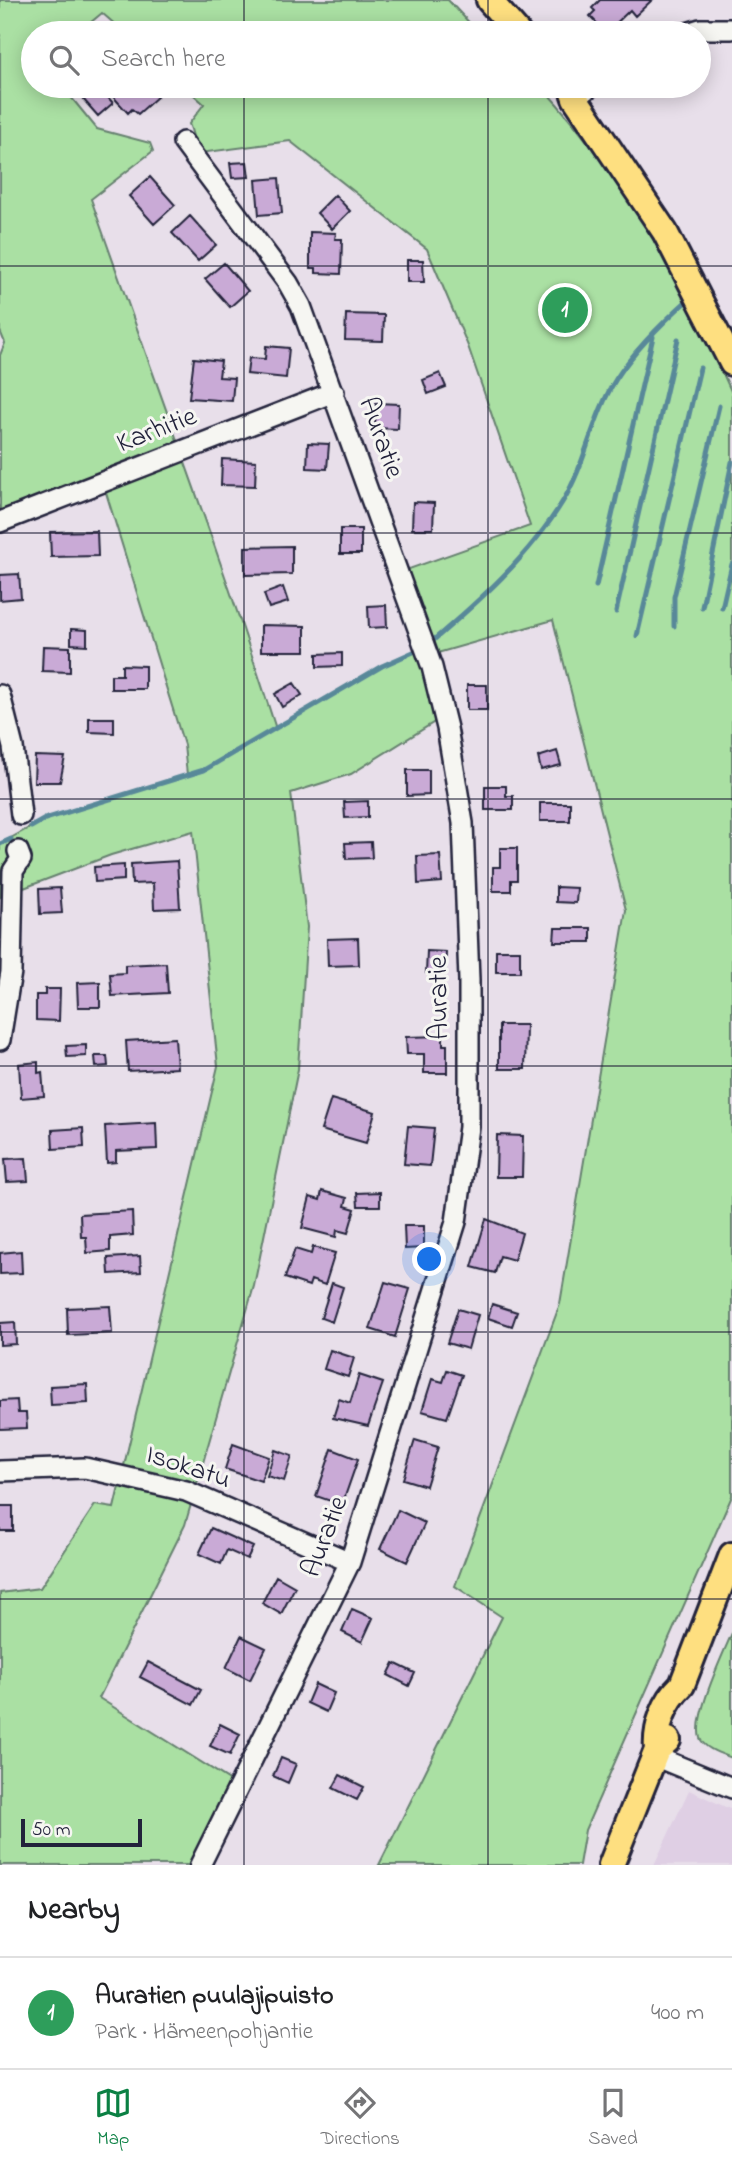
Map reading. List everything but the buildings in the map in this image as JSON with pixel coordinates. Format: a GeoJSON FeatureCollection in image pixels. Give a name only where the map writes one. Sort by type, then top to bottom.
{"type":"FeatureCollection","features":[{"type":"Feature","properties":{"kind":"main road"},"geometry":{"type":"LineString","coordinates":[[489,0],[507,21]]}},
{"type":"Feature","properties":{"kind":"main road"},"geometry":{"type":"LineString","coordinates":[[579,98],[665,232],[732,363]]}},
{"type":"Feature","properties":{"kind":"main road"},"geometry":{"type":"LineString","coordinates":[[611,1865],[655,1753],[655,1734],[671,1696],[682,1685],[732,1555]]}},
{"type":"Feature","properties":{"kind":"street"},"geometry":{"type":"LineString","coordinates":[[711,29],[732,29]]}},
{"type":"Feature","properties":{"kind":"street","name":"Auratie"},"geometry":{"type":"LineString","coordinates":[[183,142],[289,283],[301,306],[432,667],[447,728],[463,823],[469,980],[469,1127],[456,1222],[350,1562],[200,1865]]}},
{"type":"Feature","properties":{"kind":"street","name":"Karhitie"},"geometry":{"type":"LineString","coordinates":[[0,522],[334,392]]}},
{"type":"Feature","properties":{"kind":"street"},"geometry":{"type":"LineString","coordinates":[[0,695],[13,747],[21,815]]}},
{"type":"Feature","properties":{"kind":"street"},"geometry":{"type":"LineString","coordinates":[[0,1040],[10,972],[13,872],[21,859],[18,851]]}},
{"type":"Feature","properties":{"kind":"street","name":"Isokatu"},"geometry":{"type":"LineString","coordinates":[[0,1471],[85,1468],[186,1491],[350,1562]]}},
{"type":"Feature","properties":{"kind":"street"},"geometry":{"type":"LineString","coordinates":[[655,1753],[732,1788]]}},
{"type":"Feature","properties":{"kind":"shaded area"},"geometry":{"type":"Polygon","coordinates":[[[689,1790],[732,1810],[732,1865],[654,1865],[689,1790]]]}},
{"type":"Feature","properties":{"kind":"green space"},"geometry":{"type":"Polygon","coordinates":[[[0,0],[448,0],[468,21],[111,21],[102,13],[92,21],[21,21],[21,98],[72,98],[97,129],[150,143],[153,151],[91,199],[209,530],[276,729],[382,666],[417,651],[444,716],[351,774],[291,793],[307,927],[298,1069],[254,1286],[185,1525],[99,1698],[231,1781],[192,1865],[0,1865],[0,1593],[40,1588],[95,1505],[114,1508],[218,1066],[193,831],[111,855],[0,897],[0,844],[45,819],[187,775],[184,745],[103,483],[0,521],[0,355],[5,343],[0,331],[0,0]]]}},
{"type":"Feature","properties":{"kind":"green space"},"geometry":{"type":"Polygon","coordinates":[[[197,98],[551,98],[598,156],[648,232],[693,311],[732,393],[732,1496],[585,1830],[579,1865],[379,1865],[502,1617],[455,1586],[560,1304],[626,910],[553,620],[434,654],[406,570],[530,526],[468,346],[427,249],[290,141],[200,153],[189,124],[204,104],[197,98]]]}},
{"type":"Feature","properties":{"kind":"green space"},"geometry":{"type":"Polygon","coordinates":[[[732,1633],[732,1758],[705,1745],[700,1738],[699,1728],[710,1686],[732,1633]]]}},
{"type":"Feature","properties":{"kind":"waterway"},"geometry":{"type":"LineString","coordinates":[[429,644],[502,578],[535,541],[571,487],[601,409],[616,379],[650,336],[691,297]]}},
{"type":"Feature","properties":{"kind":"waterway"},"geometry":{"type":"LineString","coordinates":[[596,586],[653,337]]}},
{"type":"Feature","properties":{"kind":"waterway"},"geometry":{"type":"LineString","coordinates":[[616,612],[678,339]]}},
{"type":"Feature","properties":{"kind":"waterway"},"geometry":{"type":"LineString","coordinates":[[637,636],[700,368]]}},
{"type":"Feature","properties":{"kind":"waterway"},"geometry":{"type":"LineString","coordinates":[[674,626],[674,597],[719,406]]}},
{"type":"Feature","properties":{"kind":"waterway"},"geometry":{"type":"LineString","coordinates":[[702,607],[732,462]]}},
{"type":"Feature","properties":{"kind":"waterway"},"geometry":{"type":"LineString","coordinates":[[722,608],[732,564]]}},
{"type":"Feature","properties":{"kind":"waterway"},"geometry":{"type":"LineString","coordinates":[[31,827],[45,819],[204,770],[382,666],[420,649]]}},
{"type":"Feature","properties":{"kind":"waterway"},"geometry":{"type":"LineString","coordinates":[[0,844],[11,839]]}},
{"type":"Feature","properties":{"kind":"place","name":"Auratien puulajipuisto"},"geometry":{"type":"Point","coordinates":[565,310]}}]}
